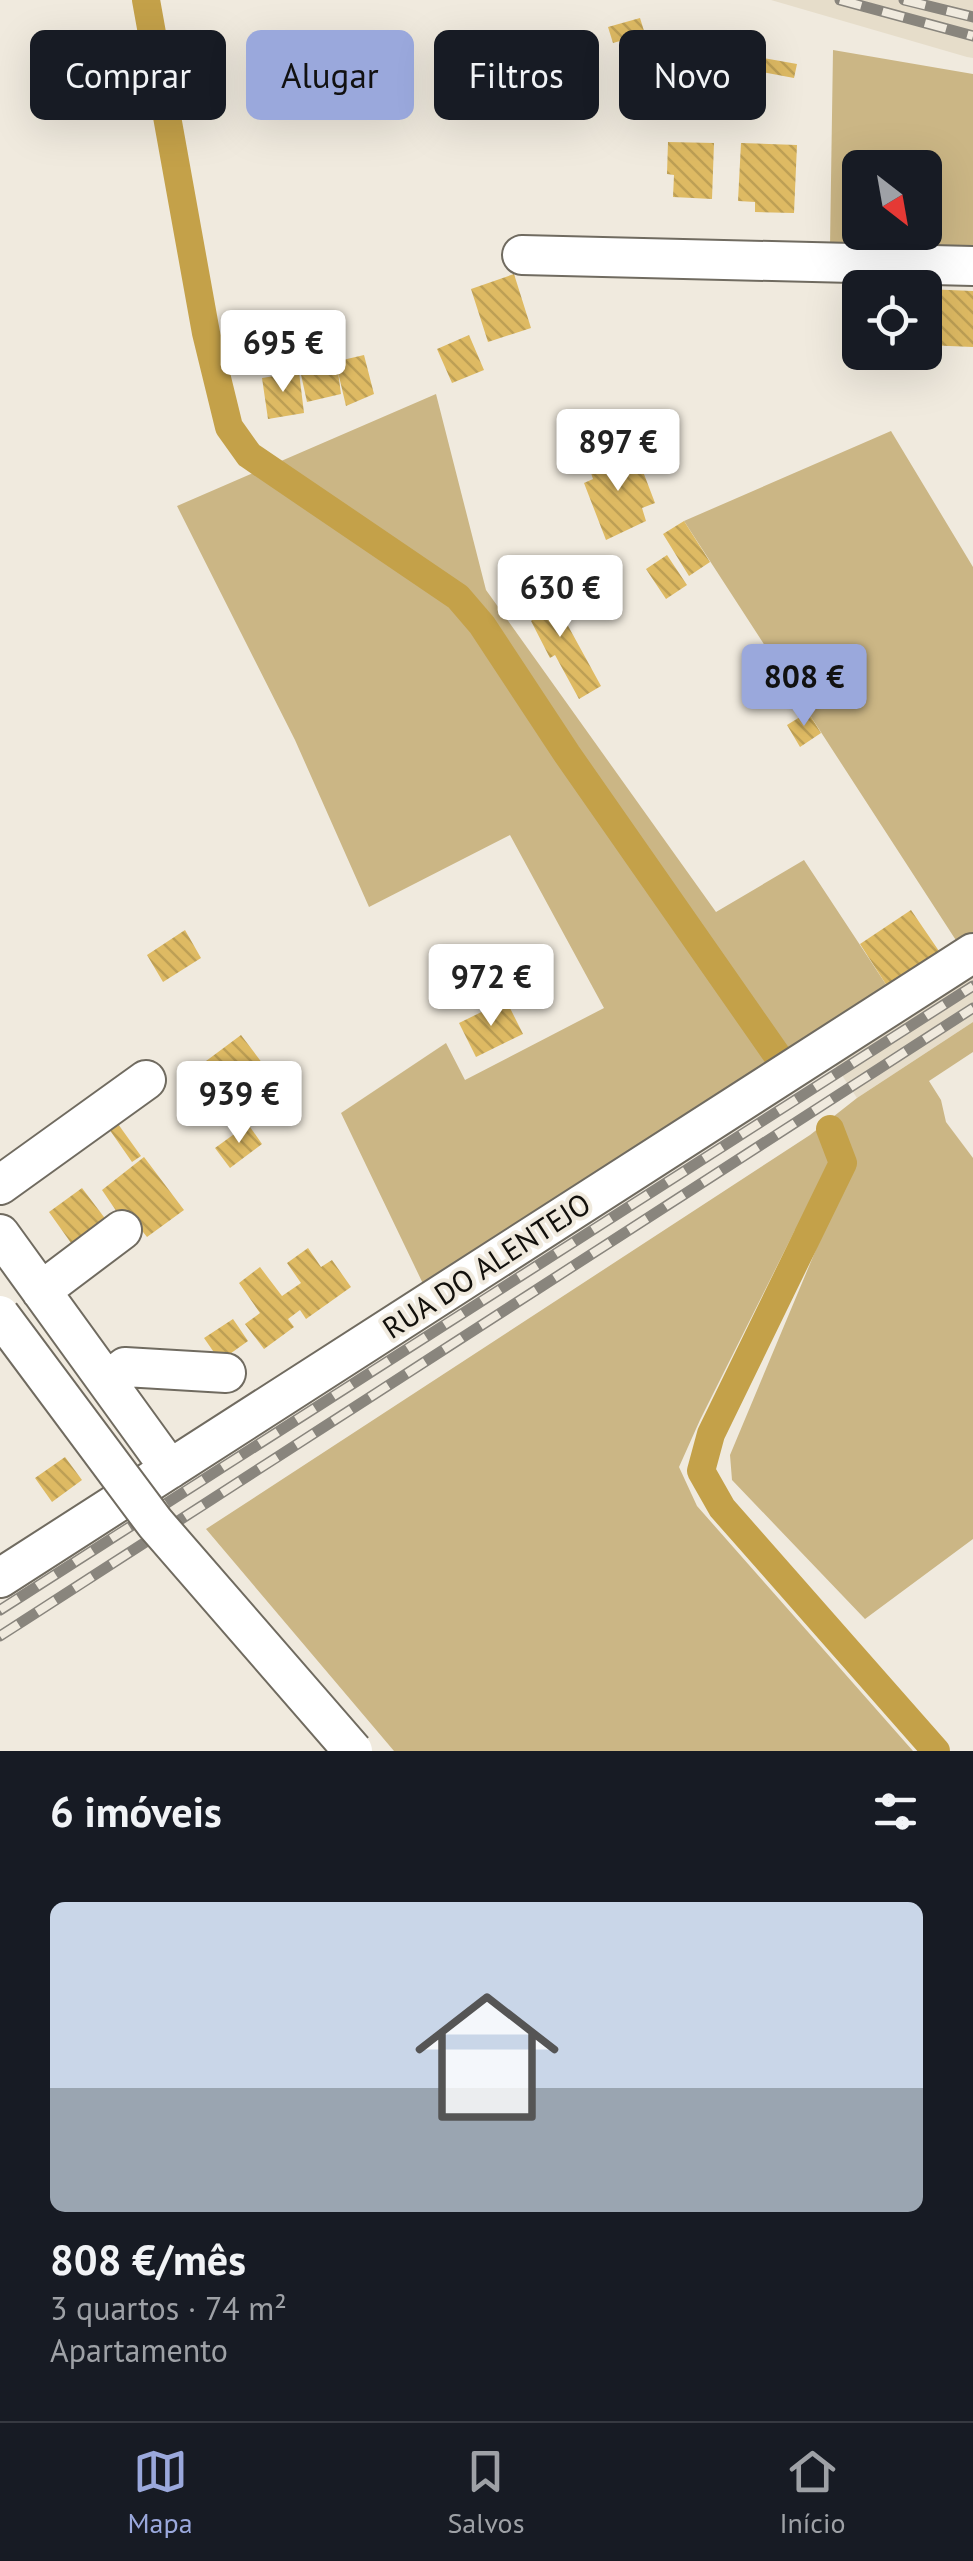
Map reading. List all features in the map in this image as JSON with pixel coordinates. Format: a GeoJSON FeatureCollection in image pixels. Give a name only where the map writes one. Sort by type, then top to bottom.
{"type":"FeatureCollection","features":[{"type":"Feature","properties":{"kind":"street"},"geometry":{"type":"LineString","coordinates":[[522,256],[973,266]]}},
{"type":"Feature","properties":{"kind":"street","name":"RUA DO ALENTEJO"},"geometry":{"type":"LineString","coordinates":[[0,1578],[973,953]]}},
{"type":"Feature","properties":{"kind":"street"},"geometry":{"type":"LineString","coordinates":[[0,1184],[146,1080]]}},
{"type":"Feature","properties":{"kind":"street"},"geometry":{"type":"LineString","coordinates":[[41,1291],[122,1230]]}},
{"type":"Feature","properties":{"kind":"street"},"geometry":{"type":"LineString","coordinates":[[0,1234],[170,1469]]}},
{"type":"Feature","properties":{"kind":"street"},"geometry":{"type":"LineString","coordinates":[[0,1315],[155,1523],[353,1751]]}},
{"type":"Feature","properties":{"kind":"street"},"geometry":{"type":"LineString","coordinates":[[107,1381],[125,1367],[226,1373]]}},
{"type":"Feature","properties":{"kind":"shaded area"},"geometry":{"type":"Polygon","coordinates":[[[771,0],[973,0],[973,58],[967,57],[771,0]]]}},
{"type":"Feature","properties":{"kind":"shaded area"},"geometry":{"type":"Polygon","coordinates":[[[833,50],[973,74],[973,253],[912,250],[942,250],[942,150],[842,150],[842,247],[830,246],[833,50]]]}},
{"type":"Feature","properties":{"kind":"shaded area"},"geometry":{"type":"Polygon","coordinates":[[[436,394],[486,590],[716,912],[804,860],[889,989],[427,1292],[341,1113],[446,1043],[465,1080],[604,1008],[510,835],[369,907],[295,740],[177,506],[436,394]]]}},
{"type":"Feature","properties":{"kind":"shaded area"},"geometry":{"type":"Polygon","coordinates":[[[891,431],[973,567],[973,941],[961,948],[684,521],[891,431]]]}},
{"type":"Feature","properties":{"kind":"shaded area"},"geometry":{"type":"Polygon","coordinates":[[[973,968],[973,1022],[857,1098],[832,1060],[973,968]]]}},
{"type":"Feature","properties":{"kind":"shaded area"},"geometry":{"type":"Polygon","coordinates":[[[973,1022],[973,1052],[929,1081],[941,1100],[946,1122],[973,1158],[973,1539],[865,1619],[732,1480],[730,1455],[820,1240],[795,1230],[679,1467],[697,1506],[913,1751],[394,1751],[206,1529],[810,1135],[857,1098],[973,1022]]]}},
{"type":"Feature","properties":{"kind":"building"},"geometry":{"type":"Polygon","coordinates":[[[640,18],[644,30],[619,30],[619,41],[613,43],[608,27],[640,18]]]}},
{"type":"Feature","properties":{"kind":"building"},"geometry":{"type":"Polygon","coordinates":[[[766,58],[797,64],[794,78],[766,73],[766,58]]]}},
{"type":"Feature","properties":{"kind":"building"},"geometry":{"type":"Polygon","coordinates":[[[668,142],[714,143],[712,199],[673,197],[674,175],[667,174],[668,142]]]}},
{"type":"Feature","properties":{"kind":"building"},"geometry":{"type":"Polygon","coordinates":[[[741,143],[797,145],[794,213],[755,212],[755,202],[738,201],[741,143]]]}},
{"type":"Feature","properties":{"kind":"building"},"geometry":{"type":"Polygon","coordinates":[[[514,274],[531,328],[488,342],[471,289],[514,274]]]}},
{"type":"Feature","properties":{"kind":"building"},"geometry":{"type":"Polygon","coordinates":[[[942,290],[973,291],[973,347],[942,346],[942,290]]]}},
{"type":"Feature","properties":{"kind":"building"},"geometry":{"type":"Polygon","coordinates":[[[469,335],[484,370],[452,383],[437,349],[469,335]]]}},
{"type":"Feature","properties":{"kind":"building"},"geometry":{"type":"Polygon","coordinates":[[[364,355],[374,394],[346,406],[338,372],[341,394],[307,402],[300,370],[364,355]]]}},
{"type":"Feature","properties":{"kind":"building"},"geometry":{"type":"Polygon","coordinates":[[[299,372],[304,413],[268,419],[262,378],[299,372]]]}},
{"type":"Feature","properties":{"kind":"building"},"geometry":{"type":"Polygon","coordinates":[[[620,452],[626,467],[639,461],[655,503],[642,508],[646,521],[606,540],[584,483],[593,479],[588,464],[620,452]]]}},
{"type":"Feature","properties":{"kind":"building"},"geometry":{"type":"Polygon","coordinates":[[[684,521],[710,562],[689,576],[663,534],[684,521]]]}},
{"type":"Feature","properties":{"kind":"building"},"geometry":{"type":"Polygon","coordinates":[[[667,555],[687,585],[666,599],[646,569],[667,555]]]}},
{"type":"Feature","properties":{"kind":"building"},"geometry":{"type":"Polygon","coordinates":[[[544,582],[601,686],[579,699],[555,655],[550,658],[522,594],[544,582]]]}},
{"type":"Feature","properties":{"kind":"building"},"geometry":{"type":"Polygon","coordinates":[[[808,712],[821,733],[800,747],[787,725],[808,712]]]}},
{"type":"Feature","properties":{"kind":"building"},"geometry":{"type":"Polygon","coordinates":[[[911,910],[941,954],[889,989],[860,944],[911,910]]]}},
{"type":"Feature","properties":{"kind":"building"},"geometry":{"type":"Polygon","coordinates":[[[185,930],[201,958],[163,982],[147,955],[185,930]]]}},
{"type":"Feature","properties":{"kind":"building"},"geometry":{"type":"Polygon","coordinates":[[[506,1000],[523,1034],[476,1057],[459,1023],[506,1000]]]}},
{"type":"Feature","properties":{"kind":"building"},"geometry":{"type":"Polygon","coordinates":[[[241,1035],[272,1076],[228,1109],[198,1067],[241,1035]]]}},
{"type":"Feature","properties":{"kind":"building"},"geometry":{"type":"Polygon","coordinates":[[[118,1124],[141,1156],[132,1162],[109,1129],[118,1124]]]}},
{"type":"Feature","properties":{"kind":"building"},"geometry":{"type":"Polygon","coordinates":[[[248,1124],[262,1144],[230,1168],[215,1148],[248,1124]]]}},
{"type":"Feature","properties":{"kind":"building"},"geometry":{"type":"Polygon","coordinates":[[[144,1157],[184,1210],[147,1237],[128,1213],[121,1218],[102,1190],[144,1157]]]}},
{"type":"Feature","properties":{"kind":"building"},"geometry":{"type":"Polygon","coordinates":[[[82,1188],[110,1225],[76,1250],[49,1212],[82,1188]]]}},
{"type":"Feature","properties":{"kind":"building"},"geometry":{"type":"Polygon","coordinates":[[[308,1248],[321,1267],[332,1260],[351,1287],[306,1319],[300,1310],[288,1319],[294,1327],[264,1349],[245,1324],[260,1313],[239,1283],[260,1267],[282,1296],[301,1283],[287,1263],[308,1248]]]}},
{"type":"Feature","properties":{"kind":"building"},"geometry":{"type":"Polygon","coordinates":[[[233,1319],[248,1341],[220,1361],[204,1338],[233,1319]]]}},
{"type":"Feature","properties":{"kind":"building"},"geometry":{"type":"Polygon","coordinates":[[[65,1457],[82,1480],[52,1502],[35,1478],[65,1457]]]}},
{"type":"Feature","properties":{"kind":"waterway"},"geometry":{"type":"LineString","coordinates":[[146,0],[206,333],[229,427],[249,455],[458,597],[482,625],[779,1058]]}},
{"type":"Feature","properties":{"kind":"waterway"},"geometry":{"type":"LineString","coordinates":[[830,1129],[843,1163],[711,1434],[701,1471],[722,1508],[936,1751]]}},
{"type":"Feature","properties":{"kind":"railway"},"geometry":{"type":"LineString","coordinates":[[840,0],[973,36]]}},
{"type":"Feature","properties":{"kind":"railway"},"geometry":{"type":"LineString","coordinates":[[904,0],[973,17]]}},
{"type":"Feature","properties":{"kind":"railway"},"geometry":{"type":"LineString","coordinates":[[0,1610],[973,986]]}},
{"type":"Feature","properties":{"kind":"railway"},"geometry":{"type":"LineString","coordinates":[[0,1636],[973,1008]]}}]}
